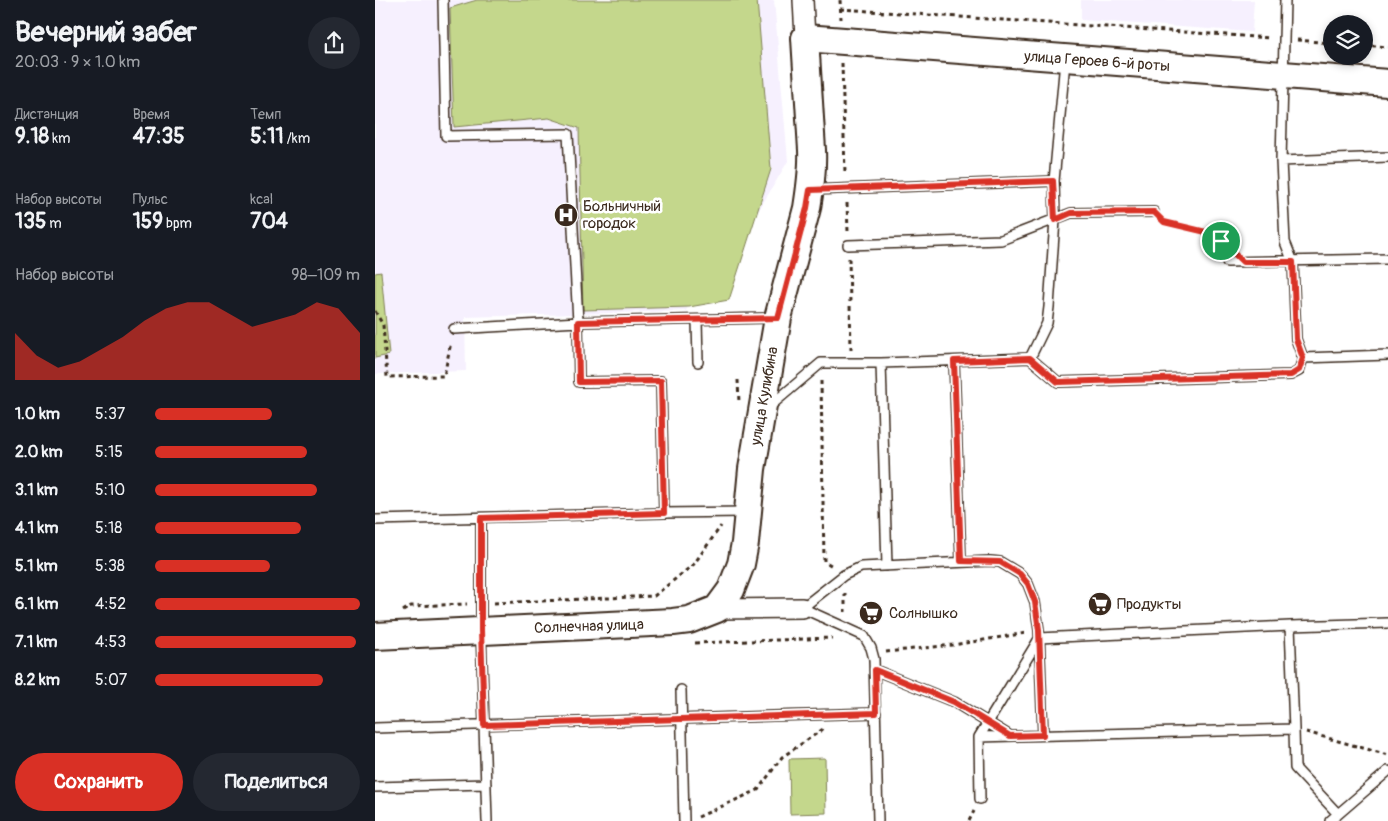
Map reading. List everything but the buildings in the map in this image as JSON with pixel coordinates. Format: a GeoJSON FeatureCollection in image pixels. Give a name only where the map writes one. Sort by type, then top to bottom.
{"type":"FeatureCollection","features":[{"type":"Feature","properties":{"kind":"street","name":"улица Кулибина"},"geometry":{"type":"LineString","coordinates":[[717,609],[731,590],[741,564],[739,513],[752,469],[750,410],[778,318],[810,190],[813,168],[803,0]]}},
{"type":"Feature","properties":{"kind":"street","name":"улица Героев 6-й роты"},"geometry":{"type":"LineString","coordinates":[[805,38],[1388,83]]}},
{"type":"Feature","properties":{"kind":"street","name":"Солнечная улица"},"geometry":{"type":"LineString","coordinates":[[375,636],[673,622],[689,620],[717,609],[802,608]]}},
{"type":"Feature","properties":{"kind":"lane"},"geometry":{"type":"LineString","coordinates":[[443,0],[446,136],[568,134],[578,322],[579,382],[661,381],[664,513]]}},
{"type":"Feature","properties":{"kind":"lane"},"geometry":{"type":"LineString","coordinates":[[750,410],[821,363],[1030,358],[1058,382],[1291,375],[1299,370],[1303,358],[1296,339],[1293,262],[1285,242],[1281,161],[1285,0]]}},
{"type":"Feature","properties":{"kind":"lane"},"geometry":{"type":"LineString","coordinates":[[1030,358],[1047,323],[1055,220],[1053,181],[1065,59]]}},
{"type":"Feature","properties":{"kind":"lane"},"geometry":{"type":"LineString","coordinates":[[1281,161],[1388,157]]}},
{"type":"Feature","properties":{"kind":"lane"},"geometry":{"type":"LineString","coordinates":[[810,190],[1053,181]]}},
{"type":"Feature","properties":{"kind":"lane"},"geometry":{"type":"LineString","coordinates":[[848,245],[1001,240],[1071,213],[1154,212]]}},
{"type":"Feature","properties":{"kind":"lane"},"geometry":{"type":"LineString","coordinates":[[1227,262],[1388,259]]}},
{"type":"Feature","properties":{"kind":"lane"},"geometry":{"type":"LineString","coordinates":[[455,329],[578,322],[778,318]]}},
{"type":"Feature","properties":{"kind":"lane"},"geometry":{"type":"LineString","coordinates":[[697,320],[698,362]]}},
{"type":"Feature","properties":{"kind":"lane"},"geometry":{"type":"LineString","coordinates":[[1303,358],[1388,355]]}},
{"type":"Feature","properties":{"kind":"lane"},"geometry":{"type":"LineString","coordinates":[[954,361],[961,561]]}},
{"type":"Feature","properties":{"kind":"lane"},"geometry":{"type":"LineString","coordinates":[[881,363],[887,566]]}},
{"type":"Feature","properties":{"kind":"lane"},"geometry":{"type":"LineString","coordinates":[[375,520],[739,513]]}},
{"type":"Feature","properties":{"kind":"lane"},"geometry":{"type":"LineString","coordinates":[[481,518],[481,630],[487,821]]}},
{"type":"Feature","properties":{"kind":"lane"},"geometry":{"type":"LineString","coordinates":[[878,821],[873,653],[864,636],[802,608],[844,574],[861,567],[961,561],[1000,562],[1020,574],[1028,584],[1035,602],[1039,634],[1043,735]]}},
{"type":"Feature","properties":{"kind":"lane"},"geometry":{"type":"LineString","coordinates":[[1039,634],[1388,623]]}},
{"type":"Feature","properties":{"kind":"lane"},"geometry":{"type":"LineString","coordinates":[[1290,626],[1295,768],[1338,814]]}},
{"type":"Feature","properties":{"kind":"lane"},"geometry":{"type":"LineString","coordinates":[[980,799],[979,737],[1039,634]]}},
{"type":"Feature","properties":{"kind":"lane"},"geometry":{"type":"LineString","coordinates":[[875,670],[954,702],[1010,736]]}},
{"type":"Feature","properties":{"kind":"lane"},"geometry":{"type":"LineString","coordinates":[[681,690],[684,821]]}},
{"type":"Feature","properties":{"kind":"lane"},"geometry":{"type":"LineString","coordinates":[[375,728],[876,713]]}},
{"type":"Feature","properties":{"kind":"lane"},"geometry":{"type":"LineString","coordinates":[[979,737],[1294,729]]}},
{"type":"Feature","properties":{"kind":"lane"},"geometry":{"type":"LineString","coordinates":[[1330,821],[1388,771]]}},
{"type":"Feature","properties":{"kind":"lane"},"geometry":{"type":"LineString","coordinates":[[375,788],[486,784]]}},
{"type":"Feature","properties":{"kind":"path"},"geometry":{"type":"LineString","coordinates":[[841,9],[1323,42]]}},
{"type":"Feature","properties":{"kind":"path"},"geometry":{"type":"LineString","coordinates":[[1373,46],[1388,47]]}},
{"type":"Feature","properties":{"kind":"path"},"geometry":{"type":"LineString","coordinates":[[1154,212],[1164,222],[1206,232],[1221,241],[1243,262]]}},
{"type":"Feature","properties":{"kind":"path"},"geometry":{"type":"LineString","coordinates":[[375,312],[383,326],[387,378],[444,376],[455,329]]}},
{"type":"Feature","properties":{"kind":"path"},"geometry":{"type":"LineString","coordinates":[[821,363],[824,561],[844,574],[845,628]]}},
{"type":"Feature","properties":{"kind":"path"},"geometry":{"type":"LineString","coordinates":[[738,380],[750,410]]}},
{"type":"Feature","properties":{"kind":"path"},"geometry":{"type":"LineString","coordinates":[[400,613],[411,606],[654,596],[694,564],[739,513]]}},
{"type":"Feature","properties":{"kind":"path"},"geometry":{"type":"LineString","coordinates":[[873,653],[1039,634]]}},
{"type":"Feature","properties":{"kind":"path"},"geometry":{"type":"LineString","coordinates":[[697,817],[758,790],[782,757],[845,714]]}},
{"type":"Feature","properties":{"kind":"path"},"geometry":{"type":"LineString","coordinates":[[1294,729],[1388,755]]}},
{"type":"Feature","properties":{"kind":"shaded area","name":"Больничный городок"},"geometry":{"type":"Polygon","coordinates":[[[375,0],[774,0],[788,161],[724,269],[701,271],[686,311],[465,317],[466,371],[375,374],[375,0]]]}},
{"type":"Feature","properties":{"kind":"shaded area"},"geometry":{"type":"Polygon","coordinates":[[[1081,0],[1254,0],[1252,32],[1081,20],[1081,0]]]}},
{"type":"Feature","properties":{"kind":"green space"},"geometry":{"type":"Polygon","coordinates":[[[477,0],[757,0],[771,169],[729,300],[689,307],[583,310],[579,128],[549,118],[454,127],[450,8],[477,0]]]}},
{"type":"Feature","properties":{"kind":"green space"},"geometry":{"type":"Polygon","coordinates":[[[381,272],[389,355],[375,358],[375,273],[381,272]]]}},
{"type":"Feature","properties":{"kind":"green space"},"geometry":{"type":"Polygon","coordinates":[[[825,758],[826,813],[790,814],[789,759],[825,758]]]}},
{"type":"Feature","properties":{"kind":"place","name":"Больничный городок"},"geometry":{"type":"Point","coordinates":[566,215]}},
{"type":"Feature","properties":{"kind":"place","name":"Продукты"},"geometry":{"type":"Point","coordinates":[1100,604]}},
{"type":"Feature","properties":{"kind":"place","name":"Солнышко"},"geometry":{"type":"Point","coordinates":[871,613]}},
{"type":"Feature","properties":{"kind":"route"},"geometry":{"type":"LineString","coordinates":[[1053,181],[1055,220],[1071,213],[1154,212],[1164,222],[1206,232],[1221,241],[1243,262],[1293,262],[1296,339],[1303,358],[1299,370],[1291,375],[1058,382],[1030,358],[954,361],[961,561],[1000,562],[1020,574],[1028,584],[1035,602],[1039,630],[1043,735],[1010,736],[954,702],[875,670],[876,713],[484,725],[481,630],[481,518],[664,513],[661,381],[579,382],[578,322],[778,318],[810,190],[1053,181]]}}]}
